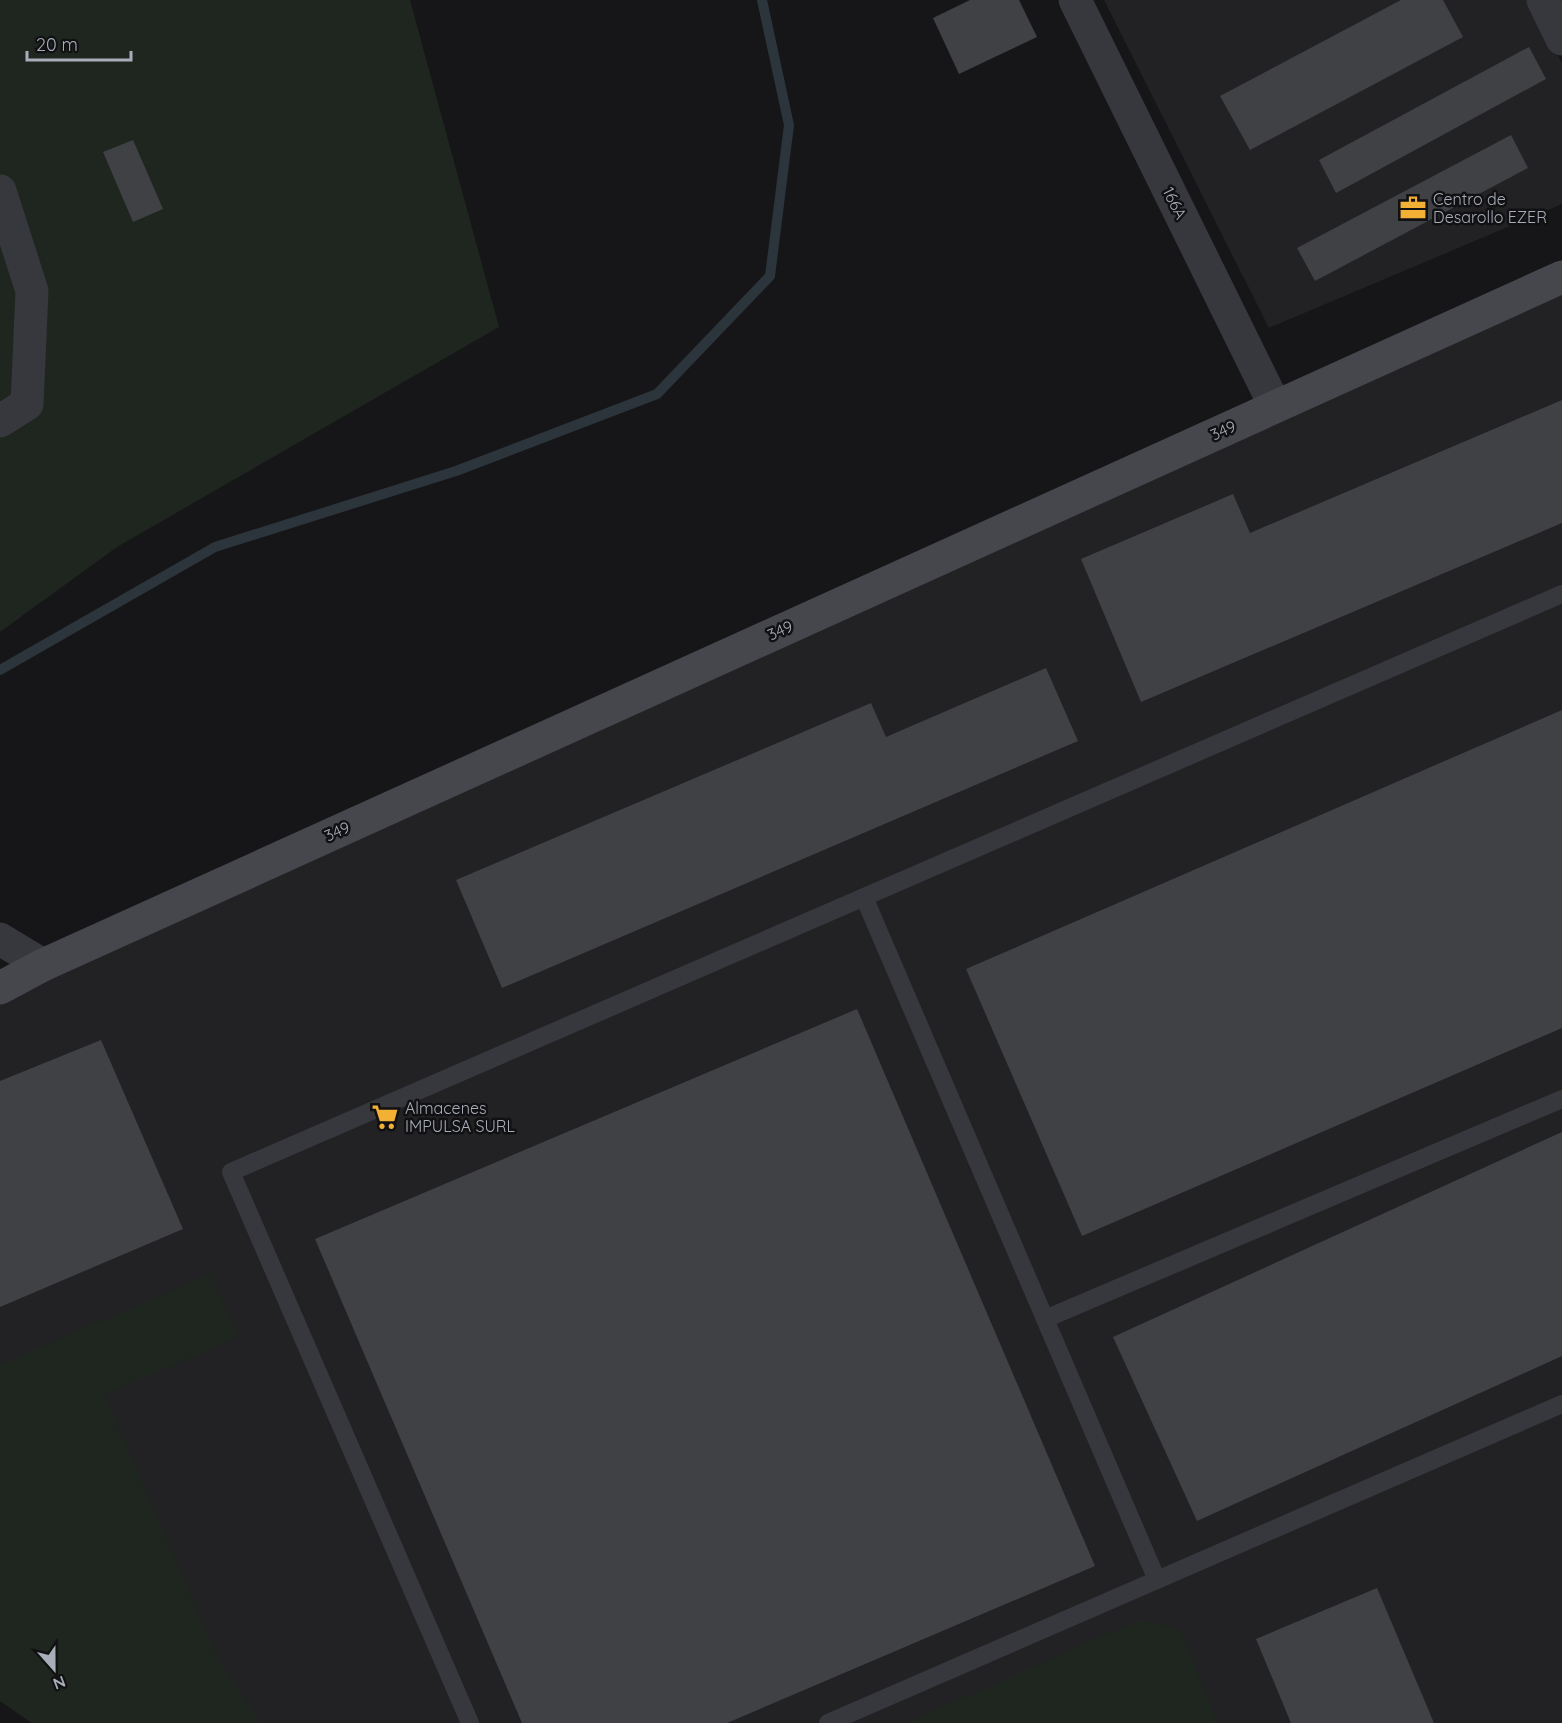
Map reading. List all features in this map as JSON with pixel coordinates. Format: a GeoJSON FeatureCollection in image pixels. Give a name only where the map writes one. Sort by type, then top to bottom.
{"type":"FeatureCollection","features":[{"type":"Feature","properties":{"kind":"street","name":"166A"},"geometry":{"type":"LineString","coordinates":[[1075,0],[1275,406]]}},
{"type":"Feature","properties":{"kind":"street"},"geometry":{"type":"LineString","coordinates":[[1543,0],[1562,39]]}},
{"type":"Feature","properties":{"kind":"street"},"geometry":{"type":"LineString","coordinates":[[0,191],[32,291],[13,413]]}},
{"type":"Feature","properties":{"kind":"street","name":"349"},"geometry":{"type":"LineString","coordinates":[[0,988],[43,965],[1562,277]]}},
{"type":"Feature","properties":{"kind":"street"},"geometry":{"type":"LineString","coordinates":[[0,939],[43,965]]}},
{"type":"Feature","properties":{"kind":"lane"},"geometry":{"type":"LineString","coordinates":[[470,1723],[231,1173],[1562,594]]}},
{"type":"Feature","properties":{"kind":"lane"},"geometry":{"type":"LineString","coordinates":[[864,897],[1157,1580]]}},
{"type":"Feature","properties":{"kind":"lane"},"geometry":{"type":"LineString","coordinates":[[1046,1319],[1562,1099]]}},
{"type":"Feature","properties":{"kind":"lane"},"geometry":{"type":"LineString","coordinates":[[828,1723],[1562,1404]]}},
{"type":"Feature","properties":{"kind":"shaded area"},"geometry":{"type":"Polygon","coordinates":[[[0,0],[410,0],[499,327],[117,547],[0,632],[0,0]]]}},
{"type":"Feature","properties":{"kind":"shaded area"},"geometry":{"type":"Polygon","coordinates":[[[1104,0],[1528,0],[1562,63],[1562,204],[1269,328],[1104,0]]]}},
{"type":"Feature","properties":{"kind":"shaded area"},"geometry":{"type":"Polygon","coordinates":[[[1562,291],[1562,1723],[32,1723],[0,1701],[0,989],[1562,291]]]}},
{"type":"Feature","properties":{"kind":"shaded area"},"geometry":{"type":"Polygon","coordinates":[[[211,1274],[238,1337],[105,1395],[218,1658],[262,1723],[32,1723],[0,1701],[0,1364],[211,1274]]]}},
{"type":"Feature","properties":{"kind":"shaded area"},"geometry":{"type":"Polygon","coordinates":[[[1134,1622],[1149,1622],[1175,1628],[1184,1639],[1217,1723],[907,1723],[1134,1622]]]}},
{"type":"Feature","properties":{"kind":"building"},"geometry":{"type":"Polygon","coordinates":[[[970,0],[1019,0],[1037,37],[959,74],[933,18],[970,0]]]}},
{"type":"Feature","properties":{"kind":"building"},"geometry":{"type":"Polygon","coordinates":[[[1401,0],[1443,0],[1463,37],[1250,150],[1220,96],[1401,0]]]}},
{"type":"Feature","properties":{"kind":"building"},"geometry":{"type":"Polygon","coordinates":[[[1529,47],[1546,79],[1336,193],[1319,160],[1529,47]]]}},
{"type":"Feature","properties":{"kind":"building","name":"Centro de Desarollo EZER"},"geometry":{"type":"Polygon","coordinates":[[[1511,135],[1528,168],[1315,281],[1297,248],[1511,135]]]}},
{"type":"Feature","properties":{"kind":"building"},"geometry":{"type":"Polygon","coordinates":[[[133,140],[163,209],[133,222],[103,152],[133,140]]]}},
{"type":"Feature","properties":{"kind":"building"},"geometry":{"type":"Polygon","coordinates":[[[1562,400],[1562,523],[1141,702],[1081,559],[1233,494],[1250,533],[1562,400]]]}},
{"type":"Feature","properties":{"kind":"building"},"geometry":{"type":"Polygon","coordinates":[[[1046,668],[1078,741],[502,988],[456,880],[871,703],[886,737],[1046,668]]]}},
{"type":"Feature","properties":{"kind":"building"},"geometry":{"type":"Polygon","coordinates":[[[1562,710],[1562,1028],[1082,1236],[966,969],[1562,710]]]}},
{"type":"Feature","properties":{"kind":"building"},"geometry":{"type":"Polygon","coordinates":[[[857,1009],[1095,1566],[727,1723],[522,1723],[315,1239],[857,1009]]]}},
{"type":"Feature","properties":{"kind":"building"},"geometry":{"type":"Polygon","coordinates":[[[101,1040],[183,1229],[0,1307],[0,1081],[101,1040]]]}},
{"type":"Feature","properties":{"kind":"building"},"geometry":{"type":"Polygon","coordinates":[[[1562,1132],[1562,1356],[1197,1521],[1113,1337],[1562,1132]]]}},
{"type":"Feature","properties":{"kind":"building"},"geometry":{"type":"Polygon","coordinates":[[[1377,1588],[1434,1723],[1291,1723],[1256,1639],[1377,1588]]]}},
{"type":"Feature","properties":{"kind":"waterway"},"geometry":{"type":"LineString","coordinates":[[0,670],[215,547],[456,471],[657,394],[770,276],[789,125],[762,0]]}},
{"type":"Feature","properties":{"kind":"place","name":"Centro de Desarollo EZER"},"geometry":{"type":"Point","coordinates":[1413,208]}},
{"type":"Feature","properties":{"kind":"place","name":"Almacenes IMPULSA SURL"},"geometry":{"type":"Point","coordinates":[385,1117]}}]}
